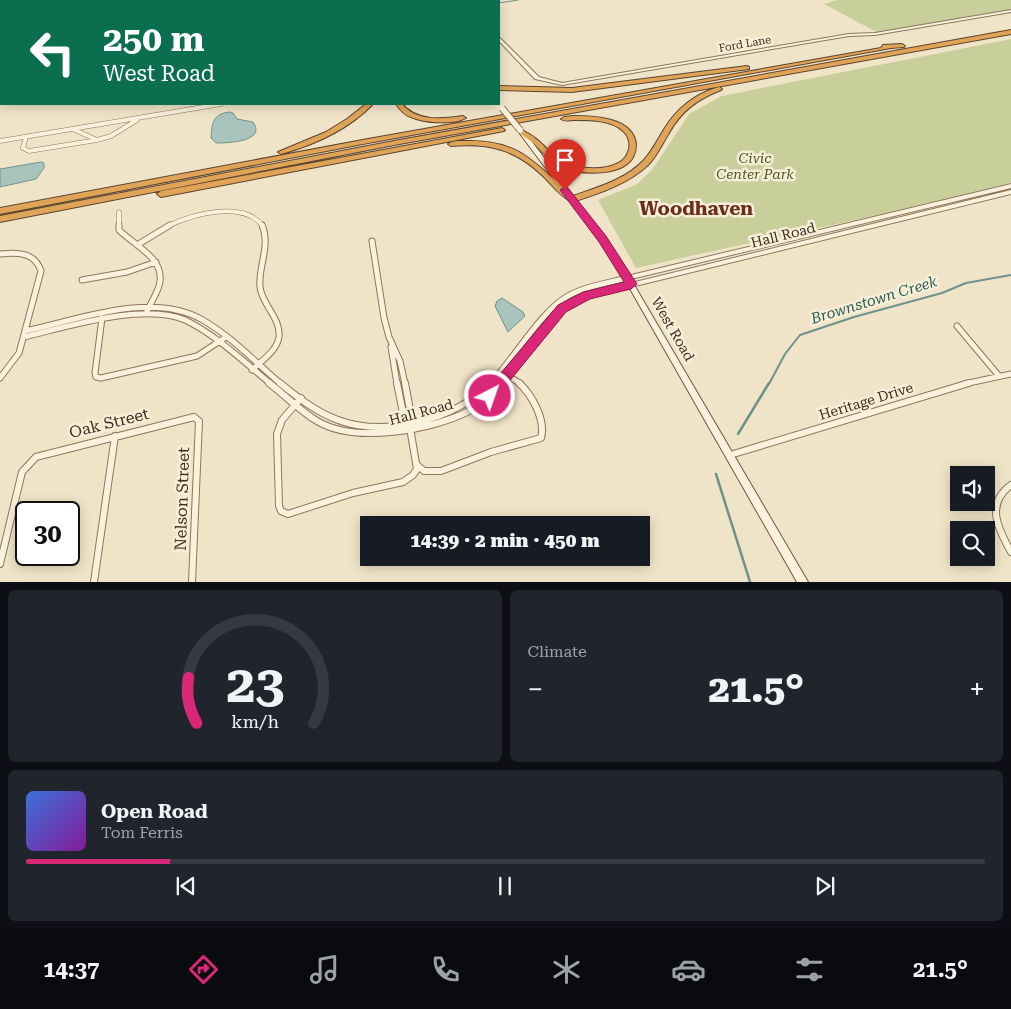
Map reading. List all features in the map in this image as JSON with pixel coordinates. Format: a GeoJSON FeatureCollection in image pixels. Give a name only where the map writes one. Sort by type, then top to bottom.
{"type":"FeatureCollection","features":[{"type":"Feature","properties":{"kind":"highway"},"geometry":{"type":"LineString","coordinates":[[0,211],[451,126],[1011,26]]}},
{"type":"Feature","properties":{"kind":"highway"},"geometry":{"type":"LineString","coordinates":[[0,219],[394,143],[1011,32]]}},
{"type":"Feature","properties":{"kind":"highway"},"geometry":{"type":"LineString","coordinates":[[500,88],[572,90],[902,46]]}},
{"type":"Feature","properties":{"kind":"highway"},"geometry":{"type":"LineString","coordinates":[[400,105],[408,114],[418,118],[449,120],[747,68]]}},
{"type":"Feature","properties":{"kind":"highway"},"geometry":{"type":"LineString","coordinates":[[332,162],[448,144],[473,143],[494,146],[527,159],[572,199],[622,179],[641,168],[651,156],[675,117],[694,101],[715,90],[782,74]]}},
{"type":"Feature","properties":{"kind":"highway"},"geometry":{"type":"LineString","coordinates":[[148,183],[169,176],[266,156],[299,147],[338,128],[369,105]]}},
{"type":"Feature","properties":{"kind":"highway"},"geometry":{"type":"LineString","coordinates":[[30,214],[85,207],[508,128],[582,116],[600,118],[620,126],[631,138],[632,150],[626,160],[617,166],[601,170],[584,171],[554,160],[531,137],[521,131]]}},
{"type":"Feature","properties":{"kind":"main road","name":"West Road"},"geometry":{"type":"LineString","coordinates":[[500,106],[602,239],[629,281],[803,582]]}},
{"type":"Feature","properties":{"kind":"street","name":"Ford Lane"},"geometry":{"type":"LineString","coordinates":[[500,40],[533,76],[547,82],[562,84],[850,35],[875,34],[1011,11]]}},
{"type":"Feature","properties":{"kind":"street"},"geometry":{"type":"LineString","coordinates":[[0,141],[215,105]]}},
{"type":"Feature","properties":{"kind":"street"},"geometry":{"type":"LineString","coordinates":[[26,137],[23,148],[29,151],[97,140],[111,136],[139,118]]}},
{"type":"Feature","properties":{"kind":"street"},"geometry":{"type":"LineString","coordinates":[[75,129],[97,140]]}},
{"type":"Feature","properties":{"kind":"street","name":"Hall Road"},"geometry":{"type":"LineString","coordinates":[[24,334],[147,311],[170,309],[189,313],[206,322],[226,337],[325,415],[349,424],[377,427],[408,422],[448,411],[467,403],[484,390],[558,302],[684,264],[1011,186]]}},
{"type":"Feature","properties":{"kind":"street","name":"Hall Road"},"geometry":{"type":"LineString","coordinates":[[629,281],[665,276],[1011,192]]}},
{"type":"Feature","properties":{"kind":"street"},"geometry":{"type":"LineString","coordinates":[[926,207],[932,212]]}},
{"type":"Feature","properties":{"kind":"street"},"geometry":{"type":"LineString","coordinates":[[118,212],[119,230],[156,262],[160,271],[160,280],[147,311]]}},
{"type":"Feature","properties":{"kind":"street"},"geometry":{"type":"LineString","coordinates":[[137,245],[179,222],[224,212],[240,212],[255,217],[263,227],[263,265],[260,289],[278,325],[280,334],[273,350],[252,370]]}},
{"type":"Feature","properties":{"kind":"street"},"geometry":{"type":"LineString","coordinates":[[845,226],[850,232]]}},
{"type":"Feature","properties":{"kind":"street"},"geometry":{"type":"LineString","coordinates":[[301,398],[282,420],[277,434],[279,506],[284,513],[291,514],[354,493],[403,482],[416,474],[417,464],[392,360],[391,344],[380,295],[372,241]]}},
{"type":"Feature","properties":{"kind":"street"},"geometry":{"type":"LineString","coordinates":[[749,249],[754,255]]}},
{"type":"Feature","properties":{"kind":"street"},"geometry":{"type":"LineString","coordinates":[[0,254],[16,253],[27,255],[38,262],[41,271],[16,360],[0,378]]}},
{"type":"Feature","properties":{"kind":"street"},"geometry":{"type":"LineString","coordinates":[[82,280],[127,272],[156,262]]}},
{"type":"Feature","properties":{"kind":"street"},"geometry":{"type":"LineString","coordinates":[[684,264],[689,270]]}},
{"type":"Feature","properties":{"kind":"street"},"geometry":{"type":"LineString","coordinates":[[661,270],[665,276]]}},
{"type":"Feature","properties":{"kind":"street","name":"Hall Road"},"geometry":{"type":"LineString","coordinates":[[147,311],[175,316],[219,342],[318,422],[345,432],[378,435],[410,430],[452,418],[471,410],[490,396],[551,320],[562,308],[579,295]]}},
{"type":"Feature","properties":{"kind":"street"},"geometry":{"type":"LineString","coordinates":[[545,317],[551,320]]}},
{"type":"Feature","properties":{"kind":"street"},"geometry":{"type":"LineString","coordinates":[[102,318],[95,373],[98,378],[192,357],[226,337]]}},
{"type":"Feature","properties":{"kind":"street"},"geometry":{"type":"LineString","coordinates":[[957,326],[999,376]]}},
{"type":"Feature","properties":{"kind":"street"},"geometry":{"type":"LineString","coordinates":[[417,464],[424,471],[441,470],[492,452],[541,438],[544,430],[529,394],[519,382],[501,371]]}},
{"type":"Feature","properties":{"kind":"street","name":"Heritage Drive"},"geometry":{"type":"LineString","coordinates":[[730,455],[974,381],[1011,374]]}},
{"type":"Feature","properties":{"kind":"street","name":"Oak Street"},"geometry":{"type":"LineString","coordinates":[[0,564],[22,472],[31,461],[43,454],[196,418]]}},
{"type":"Feature","properties":{"kind":"street","name":"Nelson Street"},"geometry":{"type":"LineString","coordinates":[[192,582],[199,421],[196,418]]}},
{"type":"Feature","properties":{"kind":"street"},"geometry":{"type":"LineString","coordinates":[[94,582],[115,436]]}},
{"type":"Feature","properties":{"kind":"street"},"geometry":{"type":"LineString","coordinates":[[1011,485],[999,495],[996,501],[995,514],[1000,533],[1011,552]]}},
{"type":"Feature","properties":{"kind":"green space"},"geometry":{"type":"Polygon","coordinates":[[[837,0],[1011,0],[1011,13],[880,34],[824,4],[837,0]]]}},
{"type":"Feature","properties":{"kind":"green space","name":"Civic Center Park"},"geometry":{"type":"Polygon","coordinates":[[[1011,39],[1011,183],[873,216],[636,268],[598,200],[637,184],[652,170],[689,114],[722,96],[1011,39]]]}},
{"type":"Feature","properties":{"kind":"water"},"geometry":{"type":"Polygon","coordinates":[[[230,112],[237,119],[253,122],[256,129],[255,134],[244,140],[216,143],[211,138],[214,120],[224,113],[230,112]]]}},
{"type":"Feature","properties":{"kind":"water"},"geometry":{"type":"Polygon","coordinates":[[[44,163],[44,168],[36,179],[0,187],[0,169],[44,163]]]}},
{"type":"Feature","properties":{"kind":"water"},"geometry":{"type":"Polygon","coordinates":[[[502,298],[523,312],[525,316],[508,332],[495,306],[497,301],[502,298]]]}},
{"type":"Feature","properties":{"kind":"waterway"},"geometry":{"type":"LineString","coordinates":[[500,3],[518,0]]}},
{"type":"Feature","properties":{"kind":"waterway","name":"Brownstown Creek"},"geometry":{"type":"LineString","coordinates":[[769,384],[785,354],[800,335],[854,317],[942,293],[966,283],[1011,275]]}},
{"type":"Feature","properties":{"kind":"waterway","name":"Brownstown Creek"},"geometry":{"type":"LineString","coordinates":[[738,434],[769,383]]}},
{"type":"Feature","properties":{"kind":"waterway","name":"Brownstown Creek"},"geometry":{"type":"LineString","coordinates":[[716,474],[750,582]]}},
{"type":"Feature","properties":{"kind":"district","name":"Woodhaven"},"geometry":{"type":"Point","coordinates":[696,208]}},
{"type":"Feature","properties":{"kind":"route"},"geometry":{"type":"LineString","coordinates":[[490,396],[562,308],[581,297],[631,284],[602,239],[565,190]]}}]}
